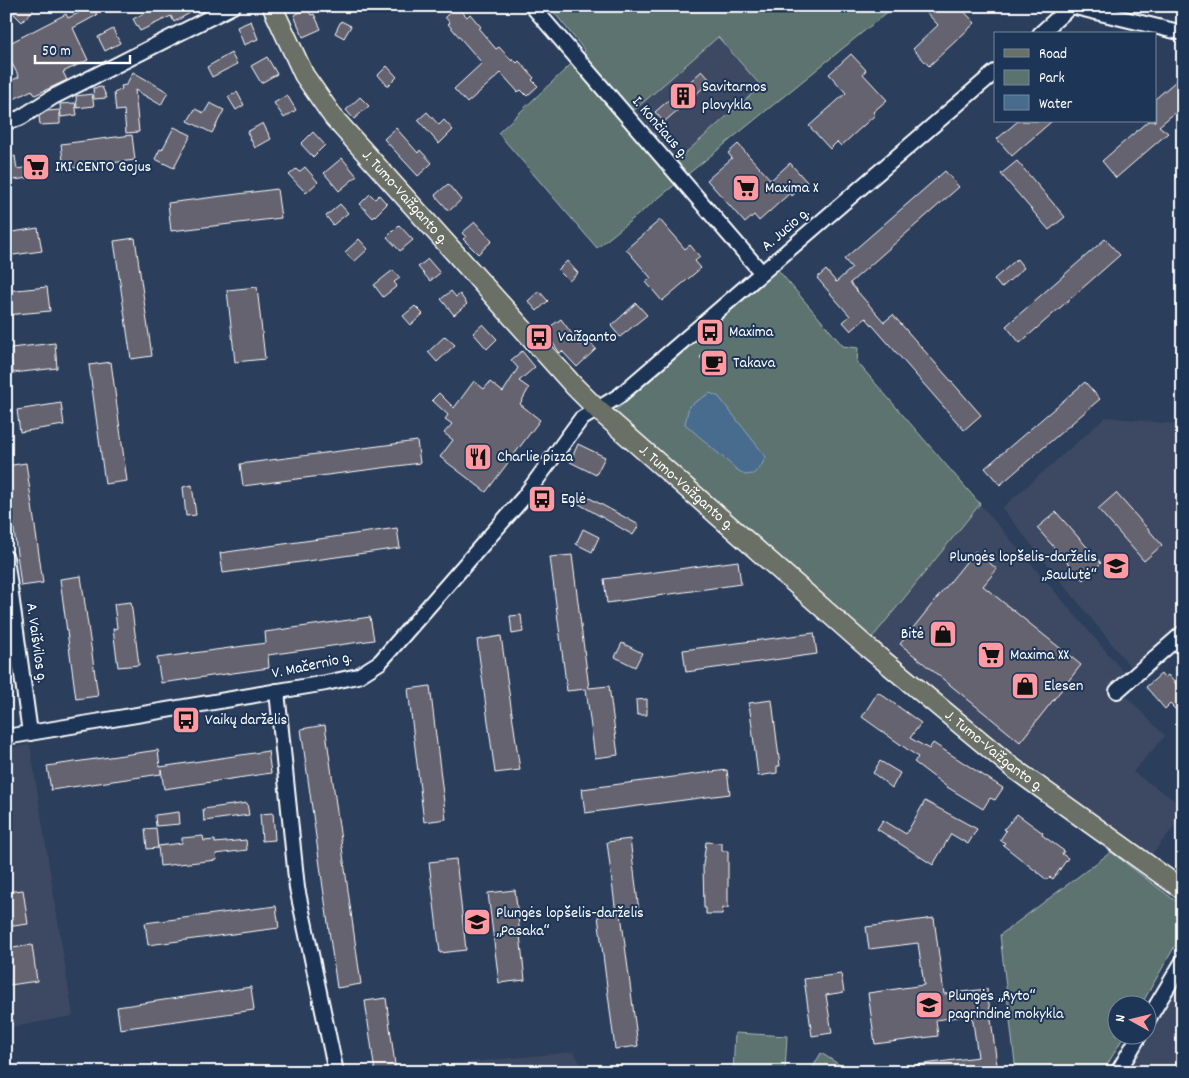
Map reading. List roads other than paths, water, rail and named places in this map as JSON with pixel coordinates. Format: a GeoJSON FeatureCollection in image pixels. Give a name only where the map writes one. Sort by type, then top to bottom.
{"type":"FeatureCollection","features":[{"type":"Feature","properties":{"kind":"main road","name":"J. Tumo-Vaižganto g."},"geometry":{"type":"LineString","coordinates":[[272,6],[304,75],[334,118],[574,386],[597,409],[867,647],[1002,759],[1183,890]]}},
{"type":"Feature","properties":{"kind":"street"},"geometry":{"type":"LineString","coordinates":[[6,122],[20,118],[53,97],[233,6]]}},
{"type":"Feature","properties":{"kind":"street","name":"I. Končiaus g."},"geometry":{"type":"LineString","coordinates":[[532,6],[762,274]]}},
{"type":"Feature","properties":{"kind":"street"},"geometry":{"type":"LineString","coordinates":[[1042,32],[1071,6],[1183,32]]}},
{"type":"Feature","properties":{"kind":"street","name":"A. Jucio g."},"geometry":{"type":"LineString","coordinates":[[597,409],[619,396],[994,73]]}},
{"type":"Feature","properties":{"kind":"street","name":"V. Mačernio g."},"geometry":{"type":"LineString","coordinates":[[6,737],[358,676],[380,662],[524,497],[581,419],[597,409]]}},
{"type":"Feature","properties":{"kind":"street","name":"A. Vaišvilos g."},"geometry":{"type":"LineString","coordinates":[[6,558],[30,733]]}},
{"type":"Feature","properties":{"kind":"street"},"geometry":{"type":"LineString","coordinates":[[1117,691],[1183,633]]}},
{"type":"Feature","properties":{"kind":"street"},"geometry":{"type":"LineString","coordinates":[[277,691],[297,888],[336,1072]]}},
{"type":"Feature","properties":{"kind":"street"},"geometry":{"type":"LineString","coordinates":[[1156,1006],[1183,961]]}},
{"type":"Feature","properties":{"kind":"street"},"geometry":{"type":"LineString","coordinates":[[1118,1072],[1133,1046]]}},
{"type":"Feature","properties":{"kind":"water"},"geometry":{"type":"Polygon","coordinates":[[[710,393],[719,397],[766,457],[760,468],[753,474],[745,475],[736,469],[685,424],[689,406],[710,393]]]}},
{"type":"Feature","properties":{"kind":"place","name":"Savitarnos plovykla"},"geometry":{"type":"Point","coordinates":[683,96]}},
{"type":"Feature","properties":{"kind":"place","name":"IKI CENTO Gojus"},"geometry":{"type":"Point","coordinates":[36,167]}},
{"type":"Feature","properties":{"kind":"place","name":"Maxima X"},"geometry":{"type":"Point","coordinates":[746,188]}},
{"type":"Feature","properties":{"kind":"place","name":"Maxima"},"geometry":{"type":"Point","coordinates":[710,332]}},
{"type":"Feature","properties":{"kind":"place","name":"Vaižganto"},"geometry":{"type":"Point","coordinates":[539,337]}},
{"type":"Feature","properties":{"kind":"place","name":"Takava"},"geometry":{"type":"Point","coordinates":[714,363]}},
{"type":"Feature","properties":{"kind":"place","name":"Charlie pizza"},"geometry":{"type":"Point","coordinates":[478,457]}},
{"type":"Feature","properties":{"kind":"place","name":"Eglė"},"geometry":{"type":"Point","coordinates":[542,499]}},
{"type":"Feature","properties":{"kind":"place","name":"Plungės lopšelis-darželis „Saulutė“"},"geometry":{"type":"Point","coordinates":[1116,566]}},
{"type":"Feature","properties":{"kind":"place","name":"Bitė"},"geometry":{"type":"Point","coordinates":[943,634]}},
{"type":"Feature","properties":{"kind":"place","name":"Maxima XX"},"geometry":{"type":"Point","coordinates":[991,655]}},
{"type":"Feature","properties":{"kind":"place","name":"Elesen"},"geometry":{"type":"Point","coordinates":[1025,686]}},
{"type":"Feature","properties":{"kind":"place","name":"Vaikų darželis"},"geometry":{"type":"Point","coordinates":[186,720]}},
{"type":"Feature","properties":{"kind":"place","name":"Plungės lopšelis-darželis „Pasaka“"},"geometry":{"type":"Point","coordinates":[477,922]}},
{"type":"Feature","properties":{"kind":"place","name":"Plungės „Ryto“ pagrindinė mokykla"},"geometry":{"type":"Point","coordinates":[929,1005]}}]}
